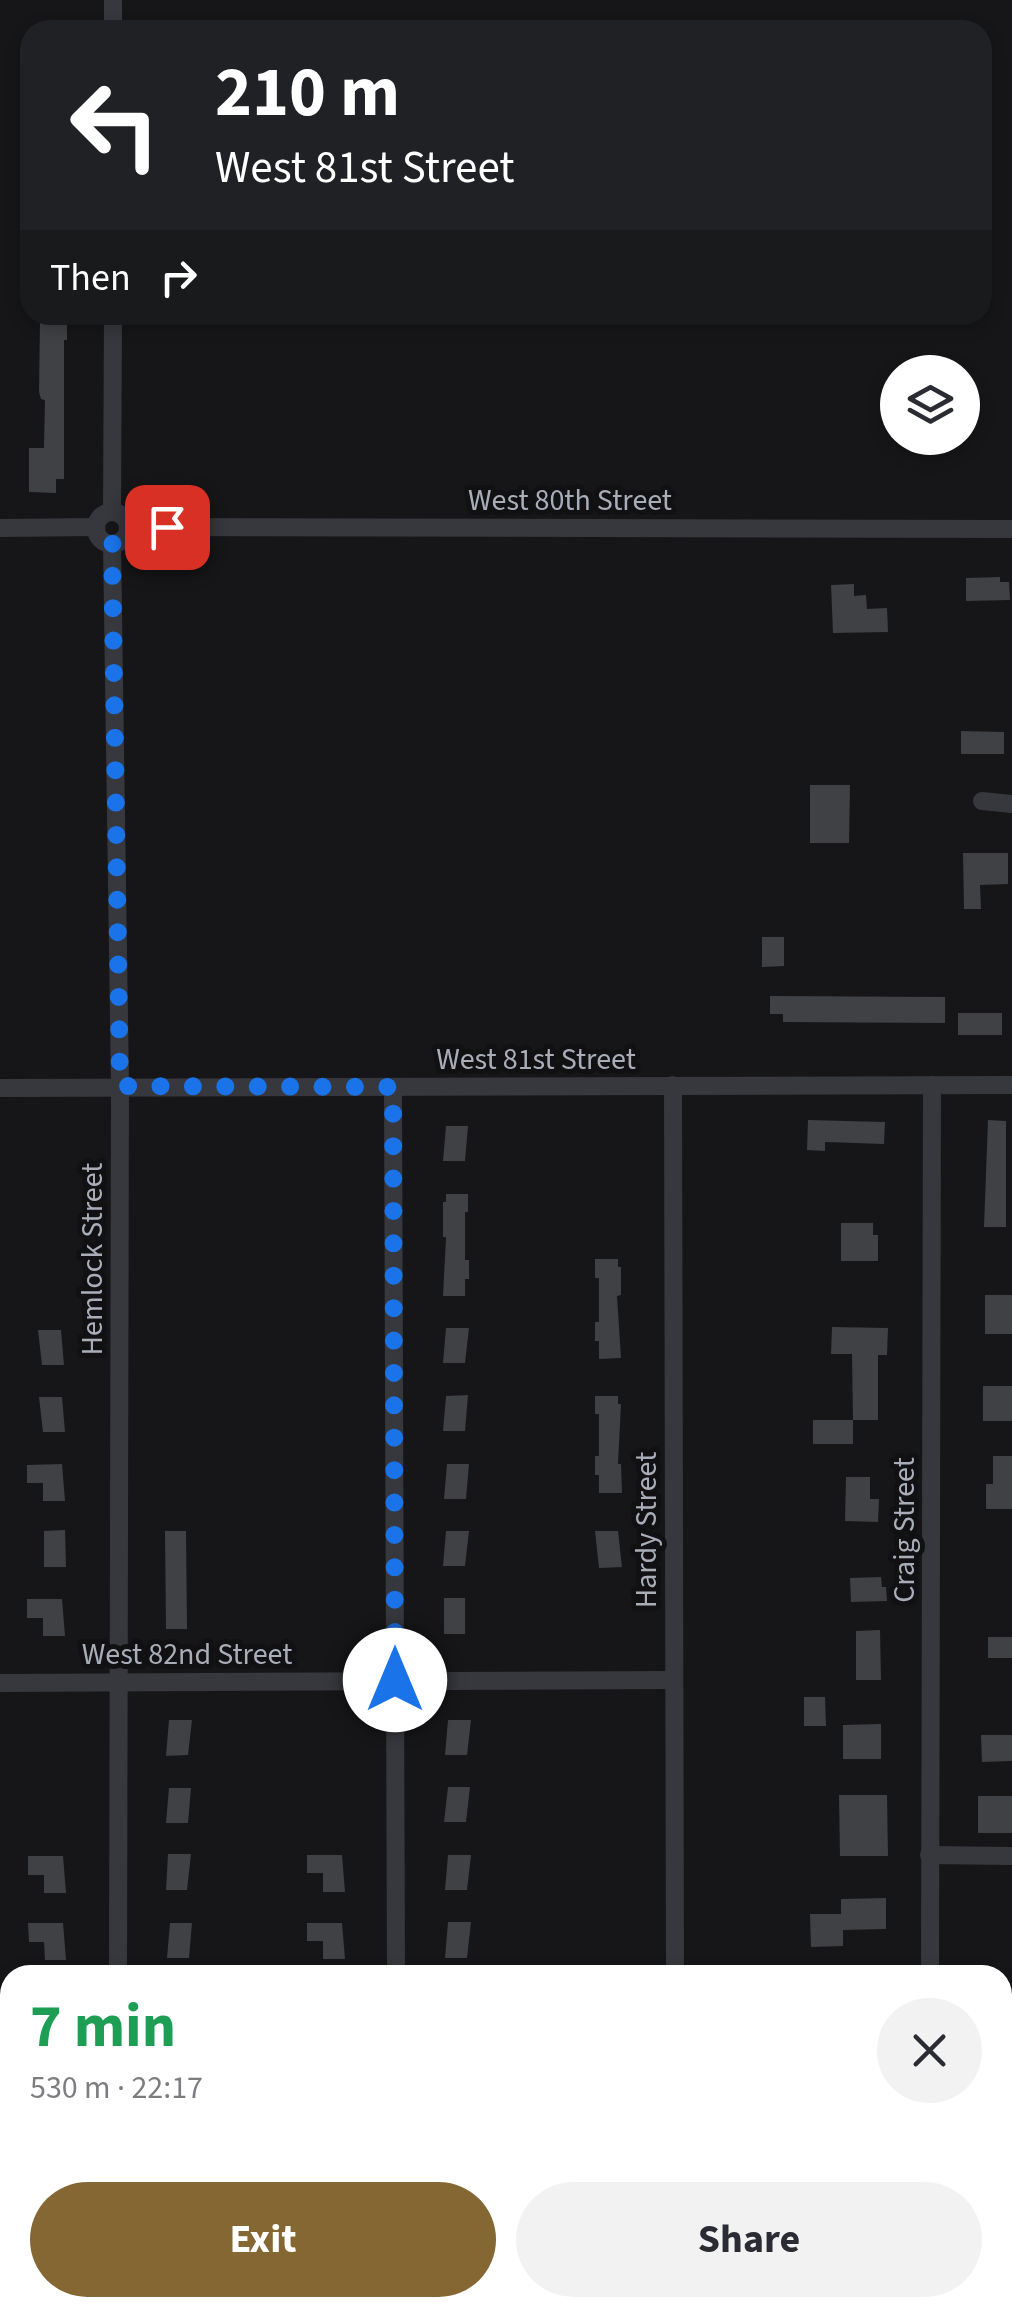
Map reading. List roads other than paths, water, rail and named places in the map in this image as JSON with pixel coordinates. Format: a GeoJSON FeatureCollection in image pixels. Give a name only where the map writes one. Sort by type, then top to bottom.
{"type":"FeatureCollection","features":[{"type":"Feature","properties":{"kind":"street"},"geometry":{"type":"LineString","coordinates":[[112,512],[113,325]]}},
{"type":"Feature","properties":{"kind":"street"},"geometry":{"type":"LineString","coordinates":[[112,512],[124,517],[128,527],[126,538],[112,544],[101,540],[96,528],[103,514],[112,512]]}},
{"type":"Feature","properties":{"kind":"street","name":"West 80th Street"},"geometry":{"type":"LineString","coordinates":[[128,527],[1012,529]]}},
{"type":"Feature","properties":{"kind":"street"},"geometry":{"type":"LineString","coordinates":[[0,528],[96,528]]}},
{"type":"Feature","properties":{"kind":"street","name":"Hemlock Street"},"geometry":{"type":"LineString","coordinates":[[112,544],[120,1086],[118,1965]]}},
{"type":"Feature","properties":{"kind":"street"},"geometry":{"type":"LineString","coordinates":[[982,802],[1012,804]]}},
{"type":"Feature","properties":{"kind":"street","name":"Hardy Street"},"geometry":{"type":"LineString","coordinates":[[673,1085],[675,1965]]}},
{"type":"Feature","properties":{"kind":"street","name":"Craig Street"},"geometry":{"type":"LineString","coordinates":[[930,1965],[932,1085]]}},
{"type":"Feature","properties":{"kind":"street","name":"West 81st Street"},"geometry":{"type":"LineString","coordinates":[[0,1088],[1012,1085]]}},
{"type":"Feature","properties":{"kind":"street"},"geometry":{"type":"LineString","coordinates":[[393,1087],[396,1965]]}},
{"type":"Feature","properties":{"kind":"street","name":"West 82nd Street"},"geometry":{"type":"LineString","coordinates":[[0,1683],[674,1680]]}},
{"type":"Feature","properties":{"kind":"street"},"geometry":{"type":"LineString","coordinates":[[929,1855],[1012,1856]]}}]}
